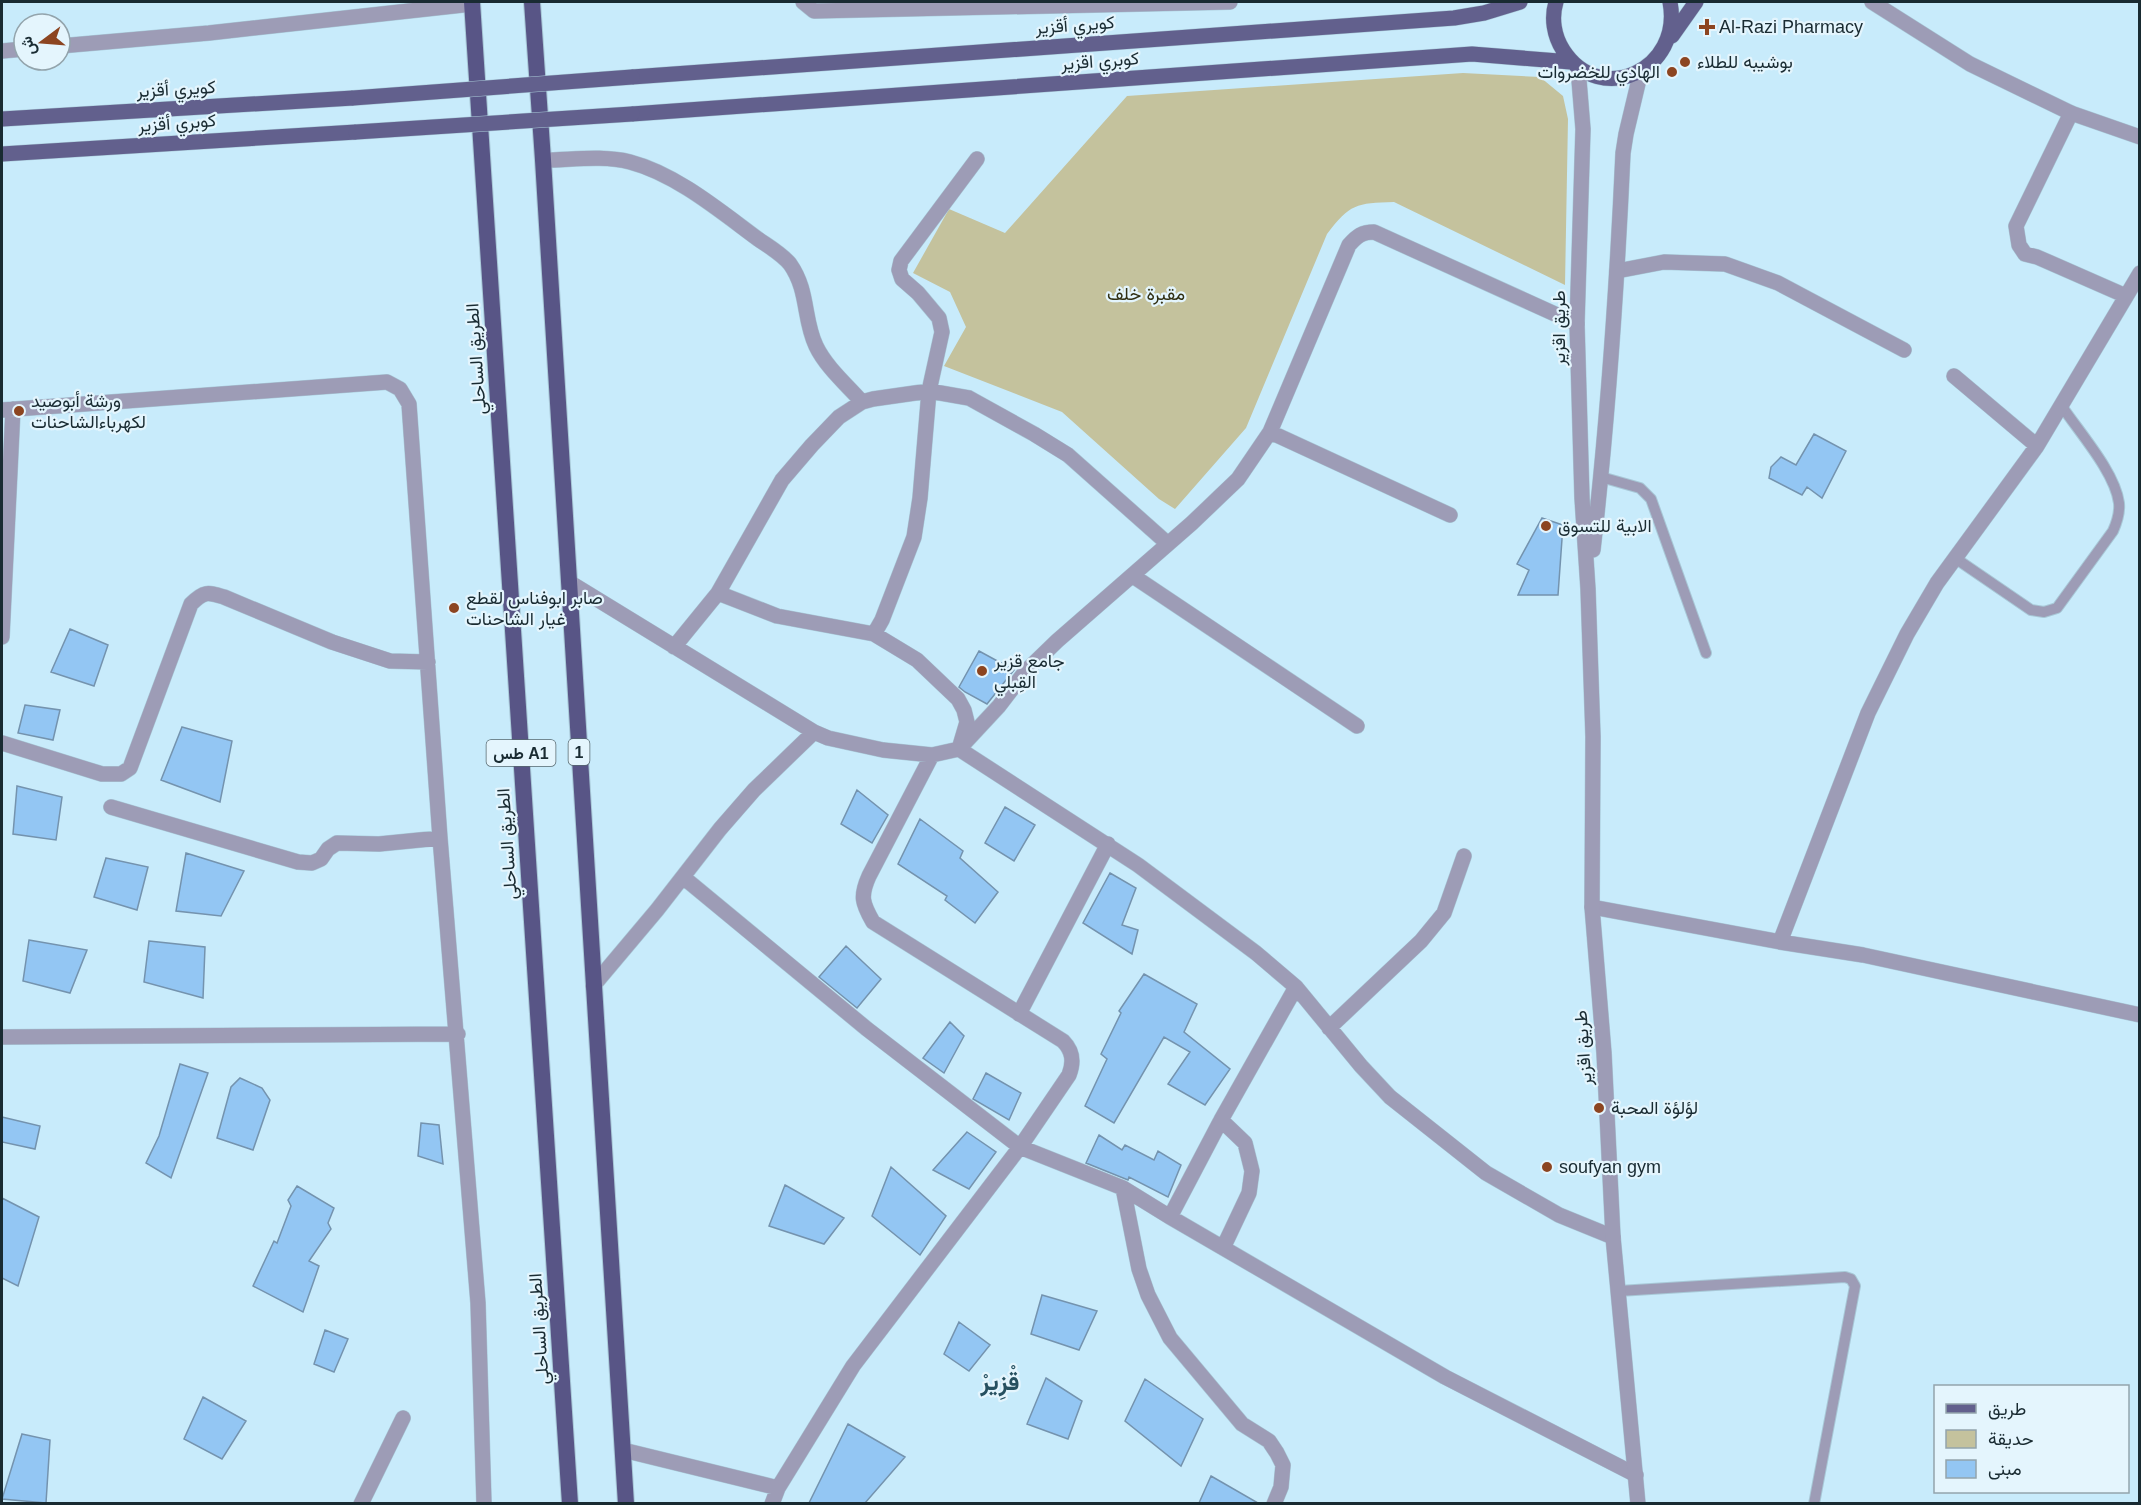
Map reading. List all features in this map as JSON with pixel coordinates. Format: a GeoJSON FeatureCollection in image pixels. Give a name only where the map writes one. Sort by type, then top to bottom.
{"type":"FeatureCollection","features":[{"type":"Feature","properties":{"kind":"highway","name":"1"},"geometry":{"type":"LineString","coordinates":[[532,2],[626,1503]]}},
{"type":"Feature","properties":{"kind":"highway","name":"الطريق الساحلي"},"geometry":{"type":"LineString","coordinates":[[472,3],[570,1503]]}},
{"type":"Feature","properties":{"kind":"main road","name":"كويري أقزير"},"geometry":{"type":"LineString","coordinates":[[2,119],[353,98],[1454,18],[1484,13],[1520,2]]}},
{"type":"Feature","properties":{"kind":"main road"},"geometry":{"type":"LineString","coordinates":[[1556,2],[1553,19],[1555,32],[1560,44],[1575,65]]}},
{"type":"Feature","properties":{"kind":"main road"},"geometry":{"type":"LineString","coordinates":[[1668,41],[1672,27],[1670,2]]}},
{"type":"Feature","properties":{"kind":"main road"},"geometry":{"type":"LineString","coordinates":[[1641,71],[1662,53],[1696,2]]}},
{"type":"Feature","properties":{"kind":"main road","name":"كوبري اقزير"},"geometry":{"type":"LineString","coordinates":[[356,132],[1472,54],[1575,65],[1603,77],[1616,78],[1641,71]]}},
{"type":"Feature","properties":{"kind":"main road","name":"كوبري أقزير"},"geometry":{"type":"LineString","coordinates":[[2,154],[356,132]]}},
{"type":"Feature","properties":{"kind":"street"},"geometry":{"type":"LineString","coordinates":[[803,2],[814,11],[1230,2]]}},
{"type":"Feature","properties":{"kind":"street"},"geometry":{"type":"LineString","coordinates":[[1872,2],[1970,64],[2071,114],[2139,137]]}},
{"type":"Feature","properties":{"kind":"street"},"geometry":{"type":"LineString","coordinates":[[72,45],[209,33],[472,3]]}},
{"type":"Feature","properties":{"kind":"street","name":"طريق اقزير"},"geometry":{"type":"LineString","coordinates":[[1575,65],[1583,129],[1577,324],[1593,737],[1592,907],[1604,1053],[1613,1237],[1638,1503]]}},
{"type":"Feature","properties":{"kind":"street","name":"طريق اقزير"},"geometry":{"type":"LineString","coordinates":[[1588,589],[1601,477],[1617,271],[1623,153],[1641,71]]}},
{"type":"Feature","properties":{"kind":"street"},"geometry":{"type":"LineString","coordinates":[[2071,114],[2016,226],[2019,244],[2025,254],[2126,296]]}},
{"type":"Feature","properties":{"kind":"street"},"geometry":{"type":"LineString","coordinates":[[543,160],[606,159],[630,162],[660,174],[709,203],[789,263],[803,290],[816,345],[824,358],[862,402]]}},
{"type":"Feature","properties":{"kind":"street"},"geometry":{"type":"LineString","coordinates":[[874,634],[882,620],[914,537],[920,498],[928,391],[942,332],[939,318],[918,293],[902,279],[899,270],[901,261],[977,159]]}},
{"type":"Feature","properties":{"kind":"street"},"geometry":{"type":"LineString","coordinates":[[569,582],[814,732],[828,738],[883,750],[932,755],[959,748],[999,706],[1025,672],[1057,641],[1133,576],[1167,543],[1192,524],[1238,479],[1270,432],[1349,245],[1356,236],[1365,232],[1374,232],[1577,324]]}},
{"type":"Feature","properties":{"kind":"street"},"geometry":{"type":"LineString","coordinates":[[1617,271],[1664,262],[1725,264],[1778,283],[1904,350]]}},
{"type":"Feature","properties":{"kind":"street"},"geometry":{"type":"LineString","coordinates":[[1780,942],[1868,713],[1907,634],[1937,583],[2037,446],[2139,273]]}},
{"type":"Feature","properties":{"kind":"street"},"geometry":{"type":"LineString","coordinates":[[1954,376],[2037,446]]}},
{"type":"Feature","properties":{"kind":"street"},"geometry":{"type":"LineString","coordinates":[[2,637],[7,410],[387,382],[400,389],[409,404],[440,838],[458,1034],[478,1303],[484,1503]]}},
{"type":"Feature","properties":{"kind":"street"},"geometry":{"type":"LineString","coordinates":[[674,647],[718,592],[782,480],[839,417],[862,402],[928,391],[969,398],[1068,455],[1167,543]]}},
{"type":"Feature","properties":{"kind":"street"},"geometry":{"type":"LineString","coordinates":[[1270,432],[1450,515]]}},
{"type":"Feature","properties":{"kind":"street"},"geometry":{"type":"LineString","coordinates":[[1133,576],[1357,726]]}},
{"type":"Feature","properties":{"kind":"street"},"geometry":{"type":"LineString","coordinates":[[2,743],[102,774],[121,774],[130,768],[191,604],[200,595],[209,592],[332,642],[390,661],[428,662]]}},
{"type":"Feature","properties":{"kind":"street"},"geometry":{"type":"LineString","coordinates":[[718,592],[777,616],[874,634],[917,660],[958,699],[964,710],[967,722],[959,748]]}},
{"type":"Feature","properties":{"kind":"street"},"geometry":{"type":"LineString","coordinates":[[593,986],[720,829],[754,790],[814,732]]}},
{"type":"Feature","properties":{"kind":"street"},"geometry":{"type":"LineString","coordinates":[[959,748],[1108,844],[1256,953],[1296,987],[1390,1097],[1486,1173],[1559,1215],[1613,1237]]}},
{"type":"Feature","properties":{"kind":"street"},"geometry":{"type":"LineString","coordinates":[[772,1503],[778,1488],[853,1366],[1020,1148],[1069,1075],[1072,1057],[1063,1041],[873,922],[864,905],[864,889],[869,876],[932,755]]}},
{"type":"Feature","properties":{"kind":"street"},"geometry":{"type":"LineString","coordinates":[[111,807],[298,862],[312,864],[321,859],[328,849],[337,843],[379,844],[440,838]]}},
{"type":"Feature","properties":{"kind":"street"},"geometry":{"type":"LineString","coordinates":[[1019,1014],[1108,844]]}},
{"type":"Feature","properties":{"kind":"street"},"geometry":{"type":"LineString","coordinates":[[1329,1028],[1421,940],[1444,913],[1464,856]]}},
{"type":"Feature","properties":{"kind":"street"},"geometry":{"type":"LineString","coordinates":[[683,877],[867,1029],[1020,1148],[1123,1188],[1445,1377],[1636,1475]]}},
{"type":"Feature","properties":{"kind":"street"},"geometry":{"type":"LineString","coordinates":[[1592,907],[1863,955],[2139,1015]]}},
{"type":"Feature","properties":{"kind":"street"},"geometry":{"type":"LineString","coordinates":[[1170,1217],[1221,1120],[1296,987]]}},
{"type":"Feature","properties":{"kind":"street"},"geometry":{"type":"LineString","coordinates":[[2,1037],[458,1034]]}},
{"type":"Feature","properties":{"kind":"street"},"geometry":{"type":"LineString","coordinates":[[1221,1120],[1245,1143],[1252,1171],[1249,1193],[1223,1248]]}},
{"type":"Feature","properties":{"kind":"street"},"geometry":{"type":"LineString","coordinates":[[1123,1188],[1139,1269],[1148,1295],[1170,1338],[1242,1424],[1269,1442],[1277,1452],[1283,1466],[1281,1488],[1274,1503]]}},
{"type":"Feature","properties":{"kind":"street"},"geometry":{"type":"LineString","coordinates":[[361,1503],[403,1418]]}},
{"type":"Feature","properties":{"kind":"street"},"geometry":{"type":"LineString","coordinates":[[623,1450],[778,1488]]}},
{"type":"Feature","properties":{"kind":"lane"},"geometry":{"type":"LineString","coordinates":[[1955,558],[2031,610],[2044,612],[2058,608],[2113,531],[2118,518],[2119,504],[2112,480],[2061,405]]}},
{"type":"Feature","properties":{"kind":"lane"},"geometry":{"type":"LineString","coordinates":[[1601,477],[1640,488],[1651,499],[1706,653]]}},
{"type":"Feature","properties":{"kind":"lane"},"geometry":{"type":"LineString","coordinates":[[1619,1291],[1845,1277],[1851,1279],[1855,1286],[1814,1503]]}},
{"type":"Feature","properties":{"kind":"green space","name":"مقبرة خلف"},"geometry":{"type":"Polygon","coordinates":[[[1463,73],[1540,77],[1563,96],[1568,119],[1565,285],[1394,202],[1371,203],[1348,211],[1327,234],[1246,428],[1175,509],[1159,499],[1062,412],[944,366],[966,327],[950,292],[913,273],[949,209],[1005,233],[1127,96],[1463,73]]]}},
{"type":"Feature","properties":{"kind":"building"},"geometry":{"type":"Polygon","coordinates":[[[1814,434],[1846,451],[1822,498],[1807,487],[1802,495],[1769,478],[1771,467],[1781,457],[1796,465],[1814,434]]]}},
{"type":"Feature","properties":{"kind":"building"},"geometry":{"type":"Polygon","coordinates":[[[1542,518],[1563,525],[1558,595],[1518,595],[1529,570],[1517,564],[1542,518]]]}},
{"type":"Feature","properties":{"kind":"building"},"geometry":{"type":"Polygon","coordinates":[[[70,629],[108,645],[94,686],[51,672],[70,629]]]}},
{"type":"Feature","properties":{"kind":"building"},"geometry":{"type":"Polygon","coordinates":[[[979,651],[1014,670],[987,704],[959,687],[979,651]]]}},
{"type":"Feature","properties":{"kind":"building"},"geometry":{"type":"Polygon","coordinates":[[[25,705],[60,710],[53,740],[18,733],[25,705]]]}},
{"type":"Feature","properties":{"kind":"building"},"geometry":{"type":"Polygon","coordinates":[[[182,727],[232,741],[220,802],[161,780],[182,727]]]}},
{"type":"Feature","properties":{"kind":"building"},"geometry":{"type":"Polygon","coordinates":[[[17,786],[62,797],[56,840],[13,834],[17,786]]]}},
{"type":"Feature","properties":{"kind":"building"},"geometry":{"type":"Polygon","coordinates":[[[857,790],[888,815],[872,843],[841,824],[857,790]]]}},
{"type":"Feature","properties":{"kind":"building"},"geometry":{"type":"Polygon","coordinates":[[[1005,807],[1035,825],[1014,861],[985,843],[1005,807]]]}},
{"type":"Feature","properties":{"kind":"building"},"geometry":{"type":"Polygon","coordinates":[[[920,819],[963,851],[960,858],[998,892],[975,923],[945,900],[947,896],[898,864],[920,819]]]}},
{"type":"Feature","properties":{"kind":"building"},"geometry":{"type":"Polygon","coordinates":[[[186,853],[244,871],[221,916],[176,911],[186,853]]]}},
{"type":"Feature","properties":{"kind":"building"},"geometry":{"type":"Polygon","coordinates":[[[106,858],[148,867],[137,910],[94,897],[106,858]]]}},
{"type":"Feature","properties":{"kind":"building"},"geometry":{"type":"Polygon","coordinates":[[[1110,873],[1136,888],[1122,925],[1138,930],[1132,954],[1083,923],[1110,873]]]}},
{"type":"Feature","properties":{"kind":"building"},"geometry":{"type":"Polygon","coordinates":[[[29,940],[87,950],[70,993],[23,981],[29,940]]]}},
{"type":"Feature","properties":{"kind":"building"},"geometry":{"type":"Polygon","coordinates":[[[149,941],[205,947],[203,998],[144,982],[149,941]]]}},
{"type":"Feature","properties":{"kind":"building"},"geometry":{"type":"Polygon","coordinates":[[[846,946],[881,979],[857,1008],[819,977],[846,946]]]}},
{"type":"Feature","properties":{"kind":"building"},"geometry":{"type":"Polygon","coordinates":[[[1144,974],[1197,1004],[1184,1032],[1230,1069],[1205,1105],[1168,1084],[1190,1052],[1164,1037],[1114,1123],[1085,1106],[1107,1059],[1101,1054],[1121,1013],[1119,1011],[1144,974]]]}},
{"type":"Feature","properties":{"kind":"building"},"geometry":{"type":"Polygon","coordinates":[[[950,1022],[964,1036],[944,1073],[923,1058],[950,1022]]]}},
{"type":"Feature","properties":{"kind":"building"},"geometry":{"type":"Polygon","coordinates":[[[180,1064],[208,1073],[171,1178],[146,1163],[159,1136],[180,1064]]]}},
{"type":"Feature","properties":{"kind":"building"},"geometry":{"type":"Polygon","coordinates":[[[986,1073],[1021,1093],[1009,1120],[973,1099],[986,1073]]]}},
{"type":"Feature","properties":{"kind":"building"},"geometry":{"type":"Polygon","coordinates":[[[240,1078],[262,1088],[270,1100],[253,1150],[217,1138],[231,1087],[240,1078]]]}},
{"type":"Feature","properties":{"kind":"building"},"geometry":{"type":"Polygon","coordinates":[[[2,1117],[40,1126],[35,1149],[2,1142],[2,1117]]]}},
{"type":"Feature","properties":{"kind":"building"},"geometry":{"type":"Polygon","coordinates":[[[421,1123],[439,1125],[443,1164],[418,1156],[421,1123]]]}},
{"type":"Feature","properties":{"kind":"building"},"geometry":{"type":"Polygon","coordinates":[[[967,1132],[996,1152],[969,1189],[933,1170],[967,1132]]]}},
{"type":"Feature","properties":{"kind":"building"},"geometry":{"type":"Polygon","coordinates":[[[1099,1135],[1122,1150],[1125,1145],[1154,1160],[1158,1151],[1181,1165],[1168,1197],[1129,1177],[1128,1180],[1086,1163],[1099,1135]]]}},
{"type":"Feature","properties":{"kind":"building"},"geometry":{"type":"Polygon","coordinates":[[[891,1167],[946,1216],[920,1255],[872,1216],[891,1167]]]}},
{"type":"Feature","properties":{"kind":"building"},"geometry":{"type":"Polygon","coordinates":[[[785,1185],[844,1218],[824,1244],[769,1226],[785,1185]]]}},
{"type":"Feature","properties":{"kind":"building"},"geometry":{"type":"Polygon","coordinates":[[[297,1186],[334,1208],[328,1223],[331,1229],[309,1261],[319,1266],[303,1312],[253,1286],[274,1241],[277,1243],[291,1206],[288,1200],[297,1186]]]}},
{"type":"Feature","properties":{"kind":"building"},"geometry":{"type":"Polygon","coordinates":[[[2,1198],[39,1217],[18,1286],[2,1278],[2,1198]]]}},
{"type":"Feature","properties":{"kind":"building"},"geometry":{"type":"Polygon","coordinates":[[[1042,1295],[1097,1311],[1079,1350],[1031,1334],[1042,1295]]]}},
{"type":"Feature","properties":{"kind":"building"},"geometry":{"type":"Polygon","coordinates":[[[959,1322],[990,1345],[969,1371],[944,1354],[959,1322]]]}},
{"type":"Feature","properties":{"kind":"building"},"geometry":{"type":"Polygon","coordinates":[[[325,1330],[348,1339],[334,1372],[314,1364],[325,1330]]]}},
{"type":"Feature","properties":{"kind":"building"},"geometry":{"type":"Polygon","coordinates":[[[1046,1378],[1082,1401],[1068,1439],[1027,1424],[1046,1378]]]}},
{"type":"Feature","properties":{"kind":"building"},"geometry":{"type":"Polygon","coordinates":[[[1145,1379],[1203,1419],[1181,1466],[1125,1421],[1145,1379]]]}},
{"type":"Feature","properties":{"kind":"building"},"geometry":{"type":"Polygon","coordinates":[[[203,1397],[246,1421],[222,1459],[184,1439],[203,1397]]]}},
{"type":"Feature","properties":{"kind":"building"},"geometry":{"type":"Polygon","coordinates":[[[848,1424],[905,1457],[865,1503],[809,1503],[848,1424]]]}},
{"type":"Feature","properties":{"kind":"building"},"geometry":{"type":"Polygon","coordinates":[[[22,1434],[50,1440],[46,1503],[2,1499],[22,1434]]]}},
{"type":"Feature","properties":{"kind":"building"},"geometry":{"type":"Polygon","coordinates":[[[1211,1476],[1258,1503],[1199,1503],[1211,1476]]]}},
{"type":"Feature","properties":{"kind":"place","name":"Al-Razi Pharmacy"},"geometry":{"type":"Point","coordinates":[1707,27]}},
{"type":"Feature","properties":{"kind":"place","name":"بوشيبه للطلاء"},"geometry":{"type":"Point","coordinates":[1685,62]}},
{"type":"Feature","properties":{"kind":"place","name":"الهادي للخضروات"},"geometry":{"type":"Point","coordinates":[1672,72]}},
{"type":"Feature","properties":{"kind":"place","name":"ورشة أبوصيد لكهرباءالشاحنات"},"geometry":{"type":"Point","coordinates":[19,411]}},
{"type":"Feature","properties":{"kind":"place","name":"الابية للتسوق"},"geometry":{"type":"Point","coordinates":[1546,526]}},
{"type":"Feature","properties":{"kind":"place","name":"صابر ابوفناس لقطع غيار الشاحنات"},"geometry":{"type":"Point","coordinates":[454,608]}},
{"type":"Feature","properties":{"kind":"place","name":"جامع قزير القِبلي"},"geometry":{"type":"Point","coordinates":[982,671]}},
{"type":"Feature","properties":{"kind":"place","name":"لؤلؤة المحبة"},"geometry":{"type":"Point","coordinates":[1599,1108]}},
{"type":"Feature","properties":{"kind":"place","name":"soufyan gym"},"geometry":{"type":"Point","coordinates":[1547,1167]}},
{"type":"Feature","properties":{"kind":"district","name":"قْزِيرْ"},"geometry":{"type":"Point","coordinates":[1000,1381]}}]}
